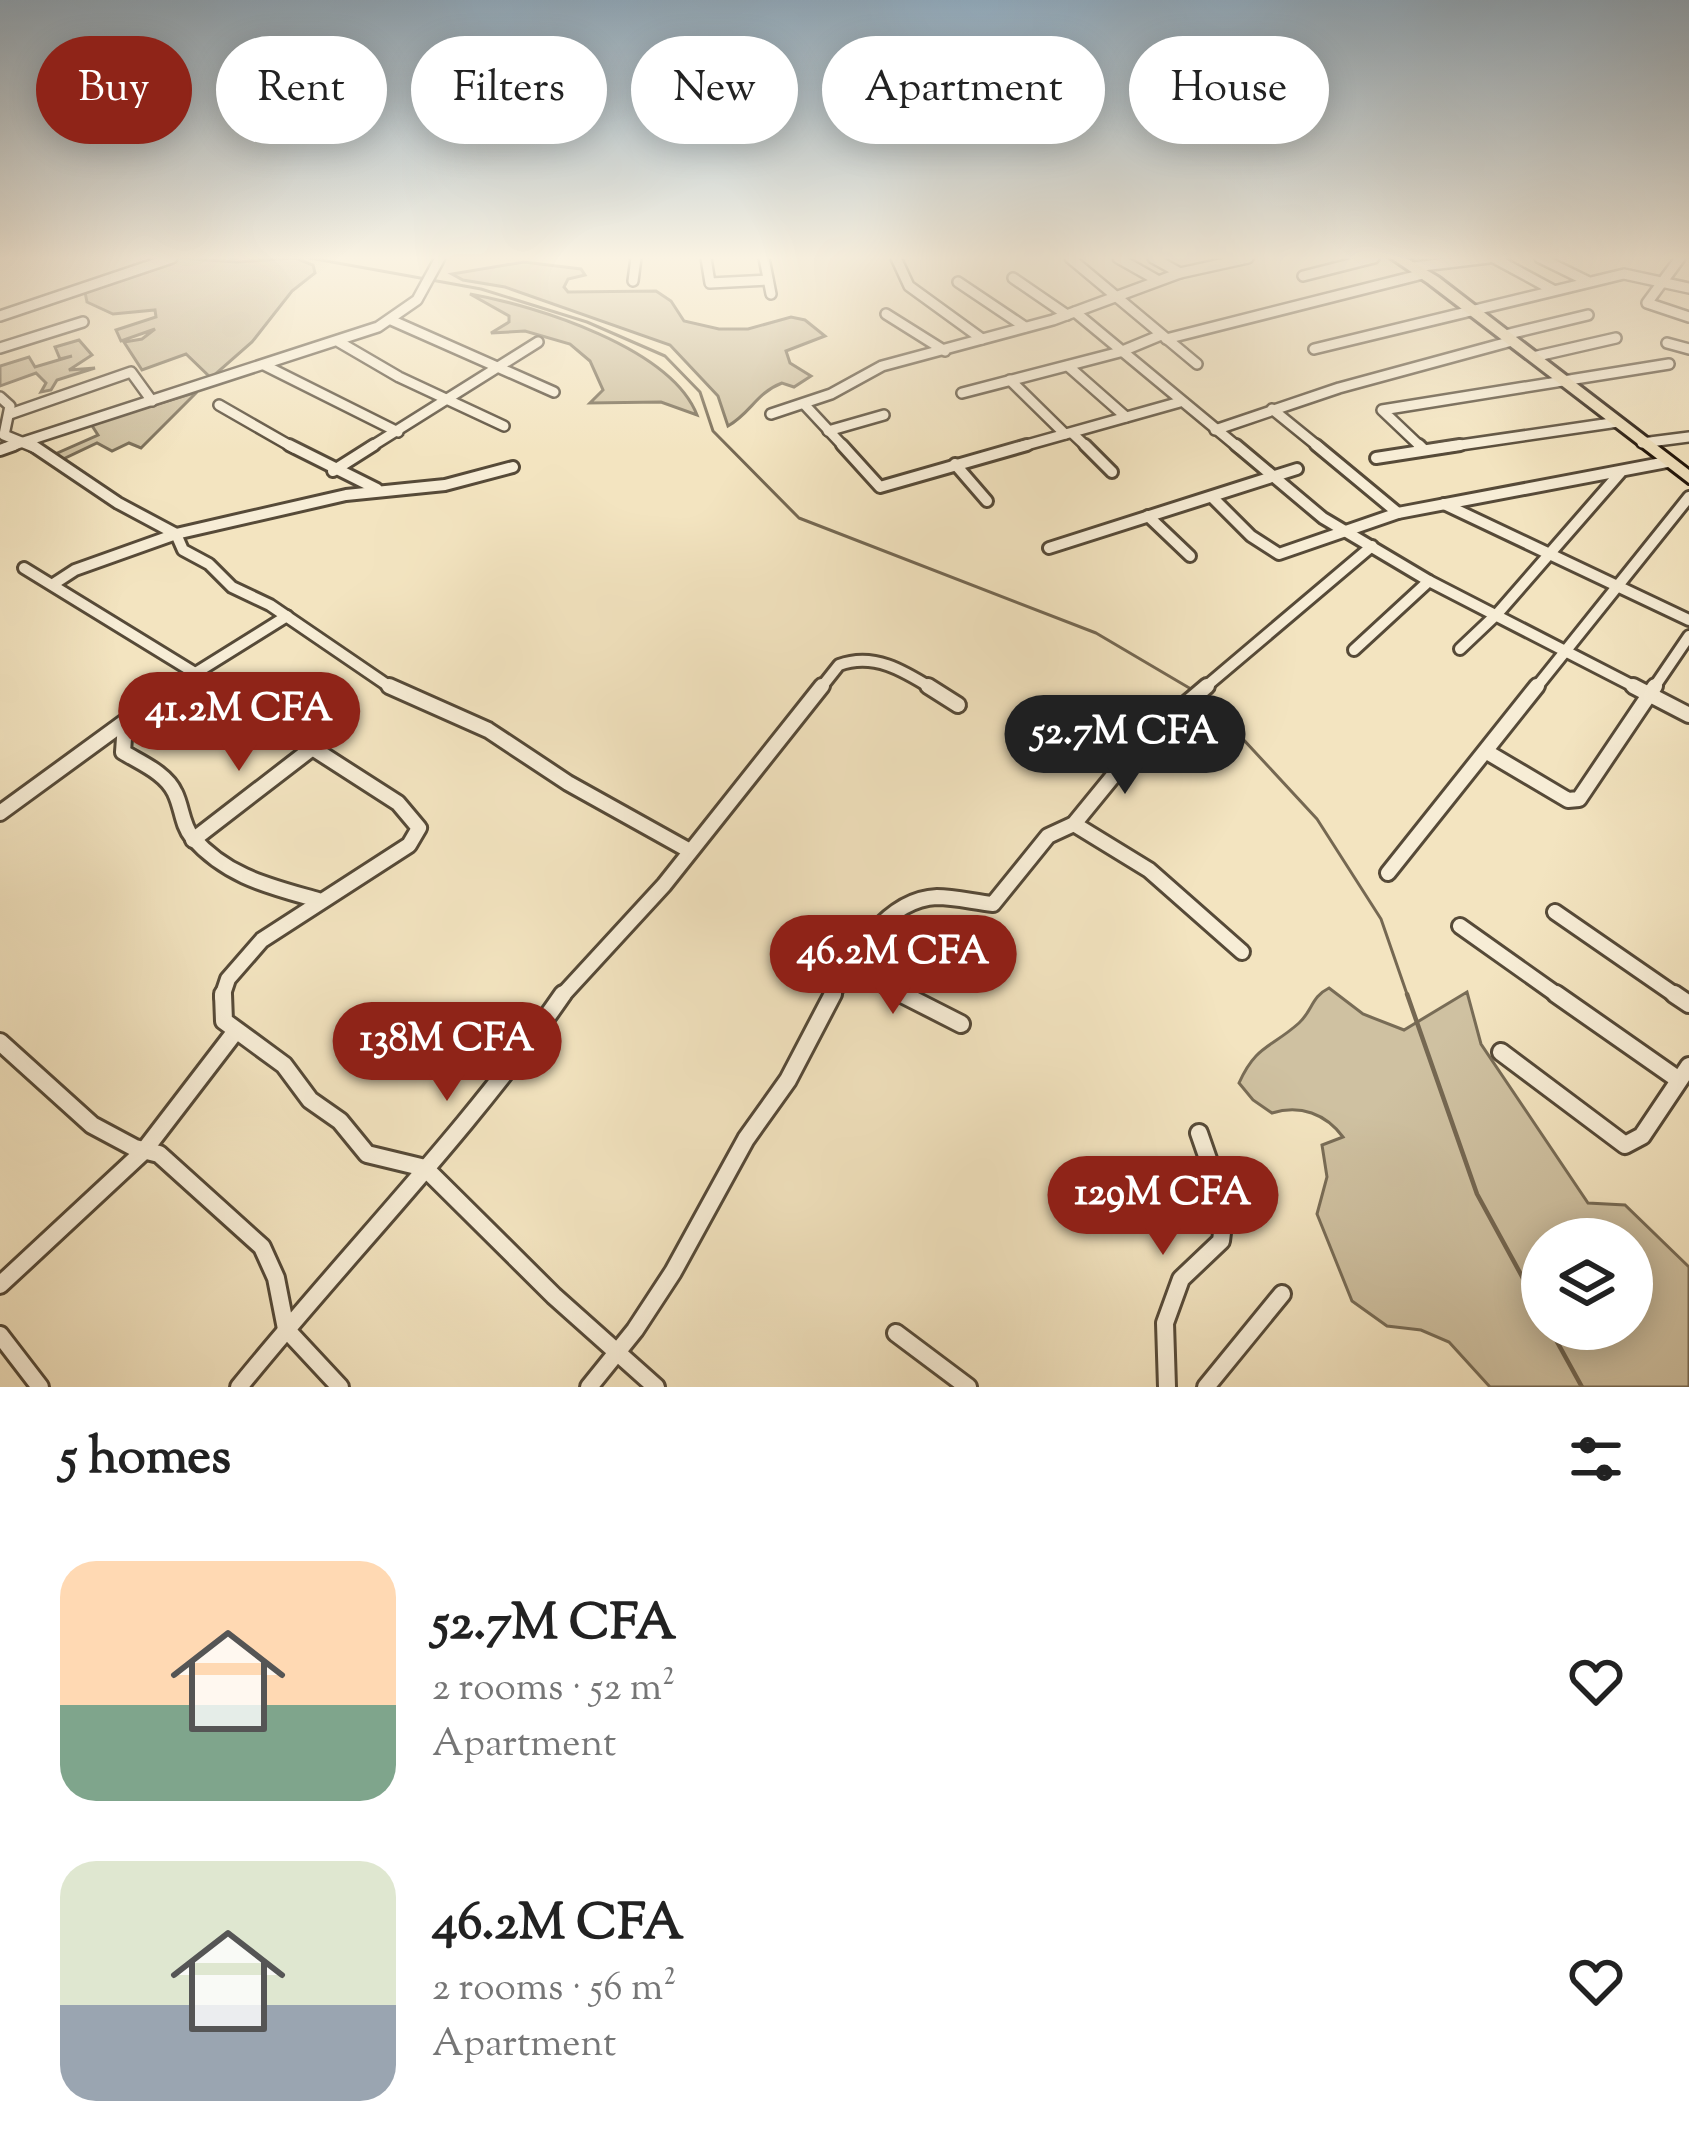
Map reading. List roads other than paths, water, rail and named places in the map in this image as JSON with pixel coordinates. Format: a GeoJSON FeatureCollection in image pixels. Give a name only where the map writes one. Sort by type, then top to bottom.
{"type":"FeatureCollection","features":[{"type":"Feature","properties":{"kind":"highway"},"geometry":{"type":"LineString","coordinates":[[1489,323],[1689,478]]}},
{"type":"Feature","properties":{"kind":"street"},"geometry":{"type":"LineString","coordinates":[[0,348],[80,323]]}},
{"type":"Feature","properties":{"kind":"street"},"geometry":{"type":"LineString","coordinates":[[0,450],[339,342],[385,323]]}},
{"type":"Feature","properties":{"kind":"street"},"geometry":{"type":"LineString","coordinates":[[397,323],[554,392]]}},
{"type":"Feature","properties":{"kind":"street"},"geometry":{"type":"LineString","coordinates":[[900,323],[945,350]]}},
{"type":"Feature","properties":{"kind":"street"},"geometry":{"type":"LineString","coordinates":[[959,323],[982,339]]}},
{"type":"Feature","properties":{"kind":"street"},"geometry":{"type":"LineString","coordinates":[[1019,323],[1025,327]]}},
{"type":"Feature","properties":{"kind":"street"},"geometry":{"type":"LineString","coordinates":[[771,414],[804,404],[882,366],[1040,323]]}},
{"type":"Feature","properties":{"kind":"street"},"geometry":{"type":"LineString","coordinates":[[1082,323],[1323,518],[1429,581],[1689,715]]}},
{"type":"Feature","properties":{"kind":"street"},"geometry":{"type":"LineString","coordinates":[[1146,323],[1197,364]]}},
{"type":"Feature","properties":{"kind":"street"},"geometry":{"type":"LineString","coordinates":[[962,393],[1218,323]]}},
{"type":"Feature","properties":{"kind":"street"},"geometry":{"type":"LineString","coordinates":[[1314,350],[1422,323]]}},
{"type":"Feature","properties":{"kind":"street"},"geometry":{"type":"LineString","coordinates":[[1215,430],[1561,323]]}},
{"type":"Feature","properties":{"kind":"street"},"geometry":{"type":"LineString","coordinates":[[1533,357],[1616,338]]}},
{"type":"Feature","properties":{"kind":"street"},"geometry":{"type":"LineString","coordinates":[[339,342],[399,377],[504,426]]}},
{"type":"Feature","properties":{"kind":"street"},"geometry":{"type":"LineString","coordinates":[[333,471],[538,342]]}},
{"type":"Feature","properties":{"kind":"street"},"geometry":{"type":"LineString","coordinates":[[1667,344],[1689,349]]}},
{"type":"Feature","properties":{"kind":"street"},"geometry":{"type":"LineString","coordinates":[[263,364],[398,433]]}},
{"type":"Feature","properties":{"kind":"street"},"geometry":{"type":"LineString","coordinates":[[1424,450],[1382,410],[1669,364]]}},
{"type":"Feature","properties":{"kind":"street"},"geometry":{"type":"LineString","coordinates":[[1068,366],[1126,417]]}},
{"type":"Feature","properties":{"kind":"street"},"geometry":{"type":"LineString","coordinates":[[10,414],[131,372],[152,401]]}},
{"type":"Feature","properties":{"kind":"street"},"geometry":{"type":"LineString","coordinates":[[1010,380],[1112,472]]}},
{"type":"Feature","properties":{"kind":"street"},"geometry":{"type":"LineString","coordinates":[[0,397],[10,406],[2,432],[176,534],[183,550],[208,563],[232,587],[287,616],[400,694],[488,730],[568,783],[690,850]]}},
{"type":"Feature","properties":{"kind":"street"},"geometry":{"type":"LineString","coordinates":[[804,404],[880,487],[1180,402]]}},
{"type":"Feature","properties":{"kind":"street"},"geometry":{"type":"LineString","coordinates":[[219,405],[333,471],[381,491]]}},
{"type":"Feature","properties":{"kind":"street"},"geometry":{"type":"LineString","coordinates":[[1271,409],[1398,513]]}},
{"type":"Feature","properties":{"kind":"street"},"geometry":{"type":"LineString","coordinates":[[828,431],[884,415]]}},
{"type":"Feature","properties":{"kind":"street"},"geometry":{"type":"LineString","coordinates":[[1376,458],[1618,422]]}},
{"type":"Feature","properties":{"kind":"street"},"geometry":{"type":"LineString","coordinates":[[1642,443],[1689,436]]}},
{"type":"Feature","properties":{"kind":"street"},"geometry":{"type":"LineString","coordinates":[[1213,498],[1273,554],[1398,513],[1667,462]]}},
{"type":"Feature","properties":{"kind":"street"},"geometry":{"type":"LineString","coordinates":[[955,464],[987,501]]}},
{"type":"Feature","properties":{"kind":"street"},"geometry":{"type":"LineString","coordinates":[[56,583],[75,570],[176,534],[381,491],[461,482],[513,466]]}},
{"type":"Feature","properties":{"kind":"street"},"geometry":{"type":"LineString","coordinates":[[1049,548],[1297,469]]}},
{"type":"Feature","properties":{"kind":"street"},"geometry":{"type":"LineString","coordinates":[[1460,649],[1498,614],[1620,473]]}},
{"type":"Feature","properties":{"kind":"street"},"geometry":{"type":"LineString","coordinates":[[1388,873],[1689,497]]}},
{"type":"Feature","properties":{"kind":"street"},"geometry":{"type":"LineString","coordinates":[[1443,504],[1689,620]]}},
{"type":"Feature","properties":{"kind":"street"},"geometry":{"type":"LineString","coordinates":[[1148,515],[1190,556]]}},
{"type":"Feature","properties":{"kind":"street"},"geometry":{"type":"LineString","coordinates":[[590,1387],[620,1353],[704,1223],[742,1144],[786,1083],[848,966],[897,911],[917,901],[965,896],[993,904],[1048,836],[1074,824],[1141,742],[1372,546]]}},
{"type":"Feature","properties":{"kind":"street"},"geometry":{"type":"LineString","coordinates":[[25,568],[315,746],[398,803],[419,828],[409,845],[267,935],[224,985],[220,1010],[235,1032],[284,1065],[310,1100],[340,1121],[367,1154],[424,1168],[656,1387]]}},
{"type":"Feature","properties":{"kind":"street"},"geometry":{"type":"LineString","coordinates":[[1354,650],[1429,581]]}},
{"type":"Feature","properties":{"kind":"street"},"geometry":{"type":"LineString","coordinates":[[0,813],[192,673],[287,616]]}},
{"type":"Feature","properties":{"kind":"street"},"geometry":{"type":"LineString","coordinates":[[1487,752],[1576,801],[1689,636]]}},
{"type":"Feature","properties":{"kind":"street"},"geometry":{"type":"LineString","coordinates":[[239,1387],[508,1074],[572,981],[635,919],[846,660],[861,658],[890,667],[958,705]]}},
{"type":"Feature","properties":{"kind":"street"},"geometry":{"type":"LineString","coordinates":[[125,724],[123,752],[174,790],[193,840],[238,877],[318,900]]}},
{"type":"Feature","properties":{"kind":"street"},"geometry":{"type":"LineString","coordinates":[[193,840],[315,746]]}},
{"type":"Feature","properties":{"kind":"street"},"geometry":{"type":"LineString","coordinates":[[1074,824],[1149,870],[1241,952]]}},
{"type":"Feature","properties":{"kind":"street"},"geometry":{"type":"LineString","coordinates":[[1555,912],[1689,1004]]}},
{"type":"Feature","properties":{"kind":"street"},"geometry":{"type":"LineString","coordinates":[[1460,926],[1684,1073],[1642,1136],[1625,1145],[1501,1052]]}},
{"type":"Feature","properties":{"kind":"street"},"geometry":{"type":"LineString","coordinates":[[848,966],[961,1024]]}},
{"type":"Feature","properties":{"kind":"street"},"geometry":{"type":"LineString","coordinates":[[0,1285],[143,1152],[235,1032]]}},
{"type":"Feature","properties":{"kind":"street"},"geometry":{"type":"LineString","coordinates":[[0,1042],[64,1105],[143,1152],[159,1154],[262,1247],[276,1278],[286,1329],[340,1387]]}},
{"type":"Feature","properties":{"kind":"street"},"geometry":{"type":"LineString","coordinates":[[1167,1387],[1166,1323],[1181,1279],[1221,1241],[1225,1208],[1199,1133]]}},
{"type":"Feature","properties":{"kind":"street"},"geometry":{"type":"LineString","coordinates":[[1206,1387],[1282,1294]]}},
{"type":"Feature","properties":{"kind":"street"},"geometry":{"type":"LineString","coordinates":[[896,1333],[968,1387]]}},
{"type":"Feature","properties":{"kind":"street"},"geometry":{"type":"LineString","coordinates":[[0,1335],[40,1387]]}},
{"type":"Feature","properties":{"kind":"waterway"},"geometry":{"type":"LineString","coordinates":[[589,323],[665,356],[700,392],[713,431],[799,518],[1096,633],[1191,689]]}},
{"type":"Feature","properties":{"kind":"waterway"},"geometry":{"type":"LineString","coordinates":[[1204,697],[1317,819],[1381,919],[1408,997]]}},
{"type":"Feature","properties":{"kind":"waterway"},"geometry":{"type":"LineString","coordinates":[[1407,994],[1477,1194],[1521,1275]]}},
{"type":"Feature","properties":{"kind":"waterway"},"geometry":{"type":"LineString","coordinates":[[1562,1350],[1582,1387]]}}]}
